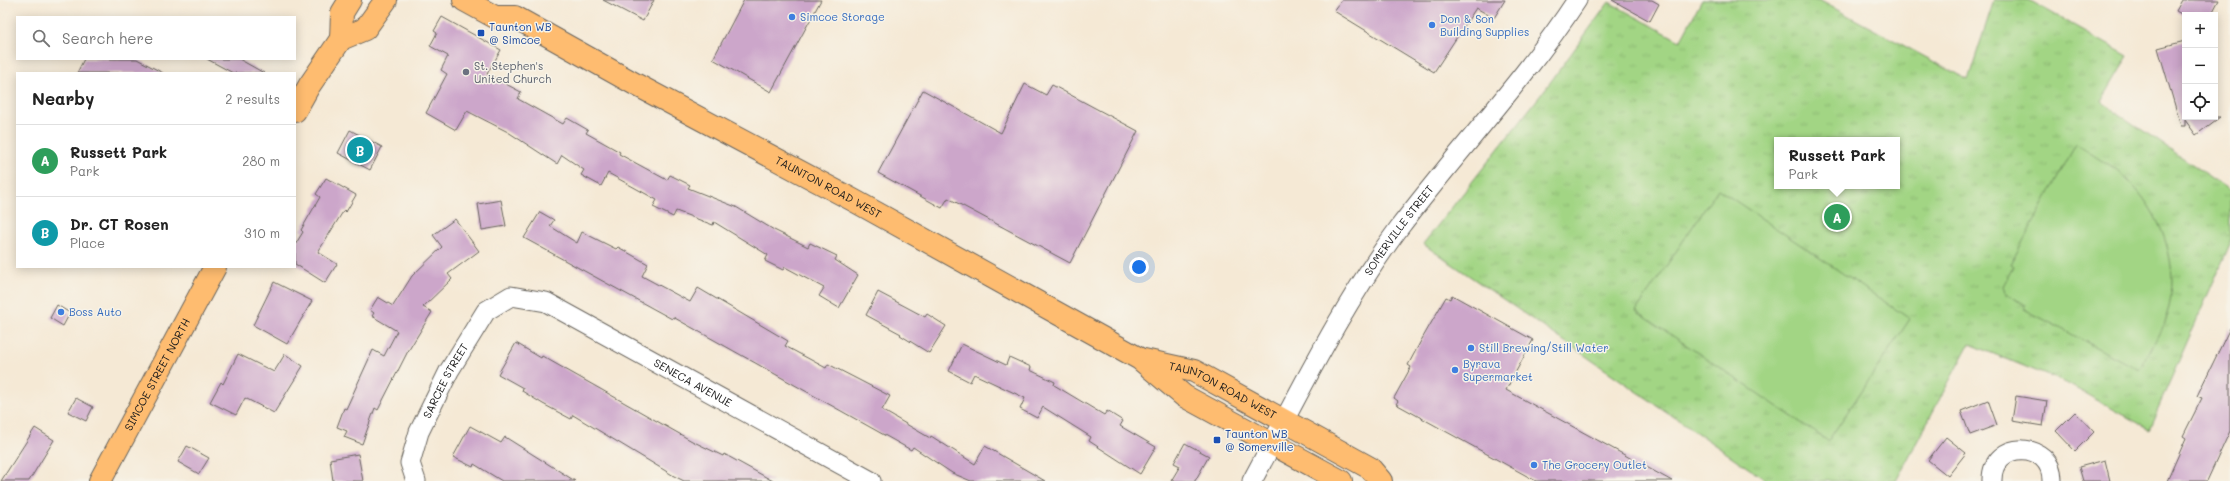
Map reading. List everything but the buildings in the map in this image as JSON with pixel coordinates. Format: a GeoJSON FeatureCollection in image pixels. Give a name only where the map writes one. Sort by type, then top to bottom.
{"type":"FeatureCollection","features":[{"type":"Feature","properties":{"kind":"main road"},"geometry":{"type":"LineString","coordinates":[[296,109],[341,39],[342,13],[350,0]]}},
{"type":"Feature","properties":{"kind":"main road"},"geometry":{"type":"LineString","coordinates":[[341,39],[365,29],[386,0]]}},
{"type":"Feature","properties":{"kind":"main road","name":"TAUNTON ROAD WEST"},"geometry":{"type":"LineString","coordinates":[[464,0],[495,17],[513,8],[635,84],[860,204],[1140,359],[1184,396],[1341,481]]}},
{"type":"Feature","properties":{"kind":"main road","name":"SIMCOE STREET NORTH"},"geometry":{"type":"LineString","coordinates":[[100,481],[214,268]]}},
{"type":"Feature","properties":{"kind":"main road","name":"TAUNTON ROAD WEST"},"geometry":{"type":"LineString","coordinates":[[1140,359],[1194,371],[1370,468],[1381,481]]}},
{"type":"Feature","properties":{"kind":"street","name":"SOMERVILLE STREET"},"geometry":{"type":"LineString","coordinates":[[1252,481],[1341,317],[1387,246],[1538,57],[1577,0]]}},
{"type":"Feature","properties":{"kind":"street","name":"SARCEE STREET"},"geometry":{"type":"LineString","coordinates":[[416,481],[410,463],[419,432],[449,371],[486,310],[511,296]]}},
{"type":"Feature","properties":{"kind":"street","name":"SENECA AVENUE"},"geometry":{"type":"LineString","coordinates":[[511,296],[546,302],[870,481]]}},
{"type":"Feature","properties":{"kind":"street"},"geometry":{"type":"LineString","coordinates":[[1992,481],[1995,465],[2002,457],[2010,451],[2021,449],[2035,452],[2046,461],[2051,469],[2052,481]]}},
{"type":"Feature","properties":{"kind":"green space"},"geometry":{"type":"Polygon","coordinates":[[[1702,0],[1819,0],[1968,80],[1994,0],[2029,0],[2128,56],[2101,102],[2230,190],[2230,244],[2149,429],[2066,383],[1969,344],[1896,481],[1767,481],[1423,244],[1543,92],[1609,2],[1680,41],[1702,0]]]}},
{"type":"Feature","properties":{"kind":"green space"},"geometry":{"type":"Polygon","coordinates":[[[2076,144],[2117,171],[2131,183],[2154,214],[2168,250],[2172,288],[2169,307],[2160,332],[2139,370],[2024,309],[2026,305],[2005,293],[2003,286],[2013,267],[2010,265],[2076,144]]]}},
{"type":"Feature","properties":{"kind":"green space"},"geometry":{"type":"Polygon","coordinates":[[[1718,189],[1910,319],[1828,441],[1636,311],[1718,189]]]}},
{"type":"Feature","properties":{"kind":"place","name":"Simcoe Storage"},"geometry":{"type":"Point","coordinates":[792,17]}},
{"type":"Feature","properties":{"kind":"place","name":"Don & Son Building Supplies"},"geometry":{"type":"Point","coordinates":[1432,25]}},
{"type":"Feature","properties":{"kind":"place","name":"Taunton WB @ Simcoe"},"geometry":{"type":"Point","coordinates":[481,33]}},
{"type":"Feature","properties":{"kind":"place","name":"St. Stephen's United Church"},"geometry":{"type":"Point","coordinates":[466,72]}},
{"type":"Feature","properties":{"kind":"place","name":"Dr. CT Rosen"},"geometry":{"type":"Point","coordinates":[360,150]}},
{"type":"Feature","properties":{"kind":"place","name":"Russett Park"},"geometry":{"type":"Point","coordinates":[1837,217]}},
{"type":"Feature","properties":{"kind":"place","name":"Boss Auto"},"geometry":{"type":"Point","coordinates":[61,312]}},
{"type":"Feature","properties":{"kind":"place","name":"Still Brewing/Still Water"},"geometry":{"type":"Point","coordinates":[1471,348]}},
{"type":"Feature","properties":{"kind":"place","name":"Byrava Supermarket"},"geometry":{"type":"Point","coordinates":[1455,370]}},
{"type":"Feature","properties":{"kind":"place","name":"Taunton WB @ Somerville"},"geometry":{"type":"Point","coordinates":[1217,440]}},
{"type":"Feature","properties":{"kind":"place","name":"The Grocery Outlet"},"geometry":{"type":"Point","coordinates":[1534,465]}}]}
